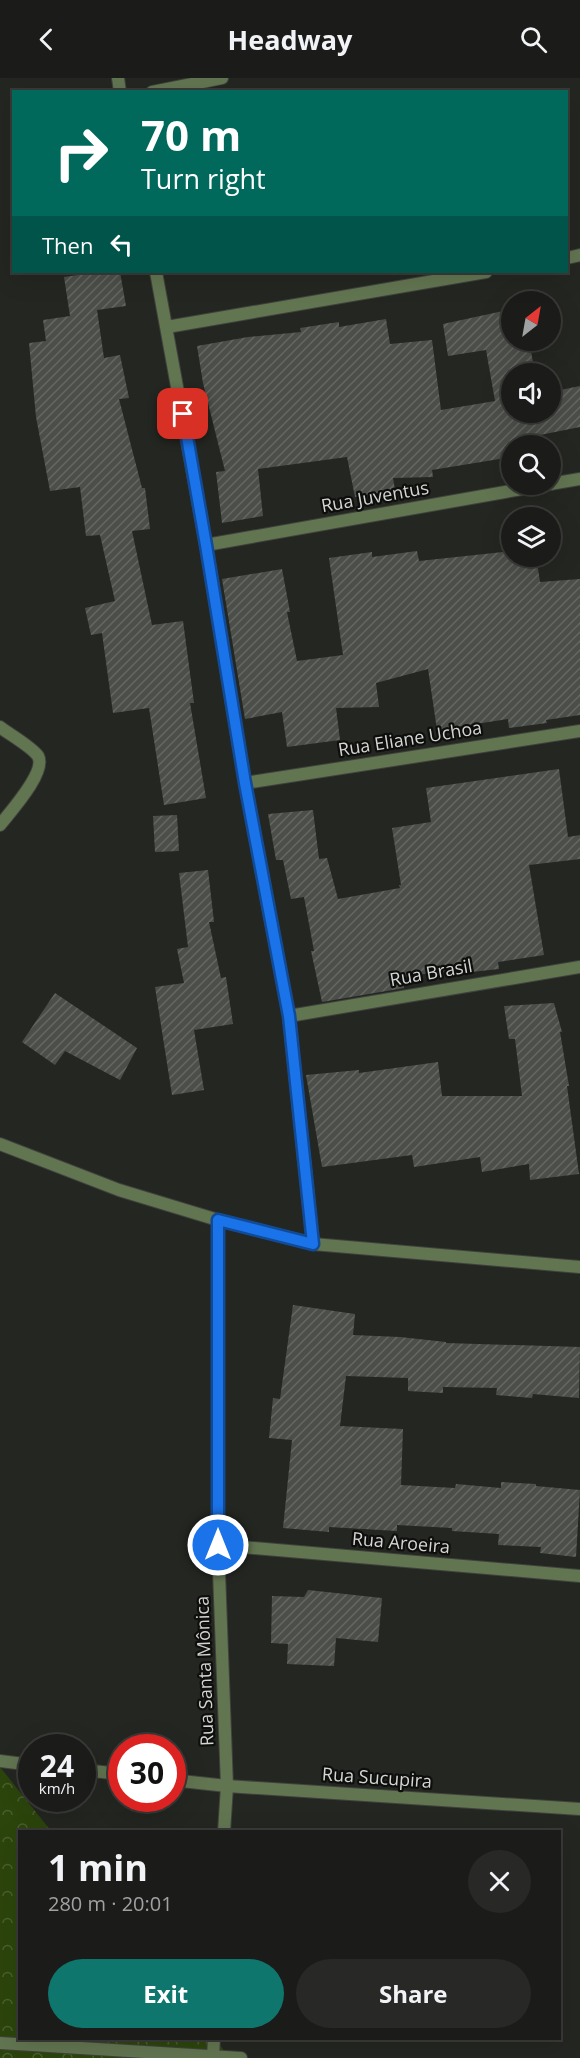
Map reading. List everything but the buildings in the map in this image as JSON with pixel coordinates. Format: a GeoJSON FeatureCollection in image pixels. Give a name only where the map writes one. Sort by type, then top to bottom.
{"type":"FeatureCollection","features":[{"type":"Feature","properties":{"kind":"street"},"geometry":{"type":"LineString","coordinates":[[162,90],[222,78]]}},
{"type":"Feature","properties":{"kind":"street"},"geometry":{"type":"LineString","coordinates":[[156,273],[206,545],[245,783],[289,1016],[313,1244]]}},
{"type":"Feature","properties":{"kind":"street"},"geometry":{"type":"LineString","coordinates":[[166,327],[480,273]]}},
{"type":"Feature","properties":{"kind":"street","name":"Rua Juventus"},"geometry":{"type":"LineString","coordinates":[[561,482],[580,479]]}},
{"type":"Feature","properties":{"kind":"street","name":"Rua Juventus"},"geometry":{"type":"LineString","coordinates":[[206,545],[501,493]]}},
{"type":"Feature","properties":{"kind":"street"},"geometry":{"type":"LineString","coordinates":[[0,727],[37,755],[40,764],[36,776],[0,825]]}},
{"type":"Feature","properties":{"kind":"street","name":"Rua Eliane Uchoa"},"geometry":{"type":"LineString","coordinates":[[245,783],[580,731]]}},
{"type":"Feature","properties":{"kind":"street","name":"Rua Brasil"},"geometry":{"type":"LineString","coordinates":[[289,1016],[580,967]]}},
{"type":"Feature","properties":{"kind":"street"},"geometry":{"type":"LineString","coordinates":[[0,1144],[119,1190],[218,1220],[313,1244],[580,1267]]}},
{"type":"Feature","properties":{"kind":"street","name":"Rua Santa Mônica"},"geometry":{"type":"LineString","coordinates":[[218,1220],[218,1545],[226,1786],[224,1830]]}},
{"type":"Feature","properties":{"kind":"street","name":"Rua Aroeira"},"geometry":{"type":"LineString","coordinates":[[218,1545],[580,1576]]}},
{"type":"Feature","properties":{"kind":"street"},"geometry":{"type":"LineString","coordinates":[[0,1761],[18,1763]]}},
{"type":"Feature","properties":{"kind":"street","name":"Rua Sucupira"},"geometry":{"type":"LineString","coordinates":[[186,1782],[580,1809]]}},
{"type":"Feature","properties":{"kind":"street"},"geometry":{"type":"LineString","coordinates":[[213,2056],[214,2040]]}},
{"type":"Feature","properties":{"kind":"street"},"geometry":{"type":"LineString","coordinates":[[0,2043],[241,2058]]}},
{"type":"Feature","properties":{"kind":"green space"},"geometry":{"type":"Polygon","coordinates":[[[0,1767],[18,1790],[18,1812],[36,1812],[50,1830],[18,1830],[18,2040],[216,2040],[230,2058],[0,2058],[0,1767]]]}},
{"type":"Feature","properties":{"kind":"route"},"geometry":{"type":"LineString","coordinates":[[183,414],[245,783],[289,1016],[313,1244],[218,1220],[218,1545]]}}]}
